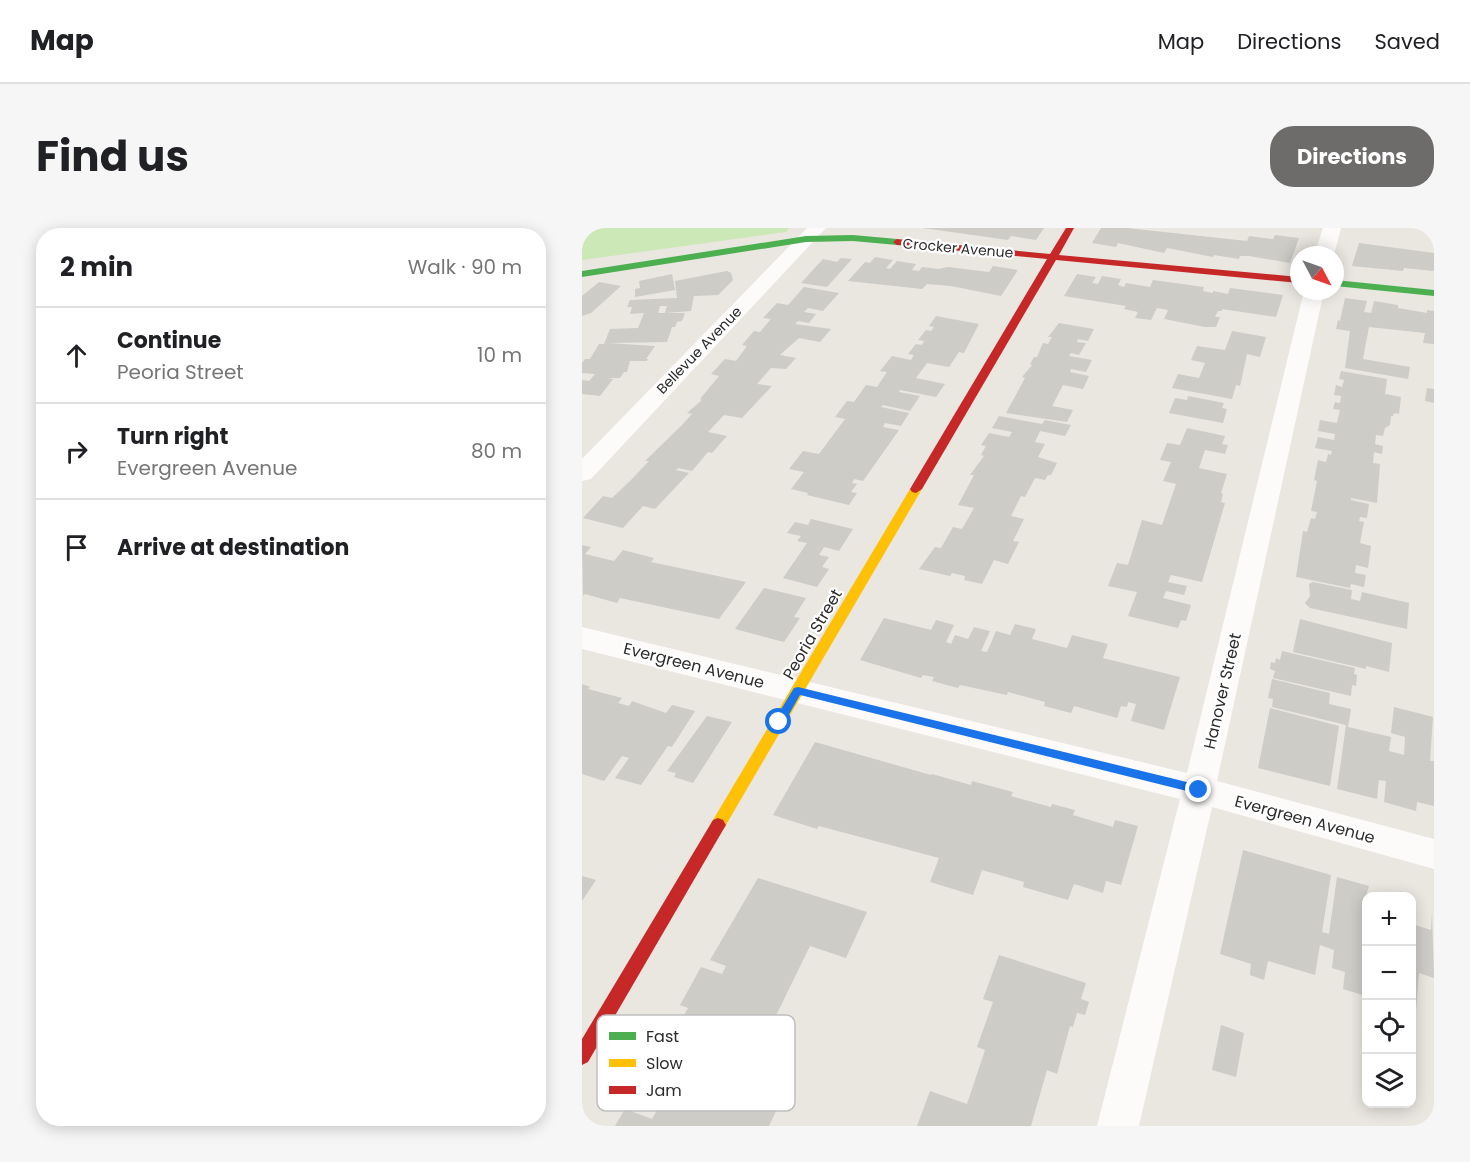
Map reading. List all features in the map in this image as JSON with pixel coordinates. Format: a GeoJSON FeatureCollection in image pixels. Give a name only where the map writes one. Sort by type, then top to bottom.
{"type":"FeatureCollection","features":[{"type":"Feature","properties":{"kind":"street","name":"Peoria Street"},"geometry":{"type":"LineString","coordinates":[[606,1015],[1070,228]]}},
{"type":"Feature","properties":{"kind":"street"},"geometry":{"type":"LineString","coordinates":[[1327,246],[1332,228]]}},
{"type":"Feature","properties":{"kind":"street","name":"Crocker Avenue"},"geometry":{"type":"LineString","coordinates":[[582,274],[812,233],[1290,279]]}},
{"type":"Feature","properties":{"kind":"street","name":"Bellevue Avenue"},"geometry":{"type":"LineString","coordinates":[[582,473],[812,233]]}},
{"type":"Feature","properties":{"kind":"street"},"geometry":{"type":"LineString","coordinates":[[1344,284],[1434,293]]}},
{"type":"Feature","properties":{"kind":"street","name":"Hanover Street"},"geometry":{"type":"LineString","coordinates":[[1119,1126],[1312,300]]}},
{"type":"Feature","properties":{"kind":"street","name":"Evergreen Avenue"},"geometry":{"type":"LineString","coordinates":[[582,638],[1199,790],[1434,854]]}},
{"type":"Feature","properties":{"kind":"street","name":"Peoria Street"},"geometry":{"type":"LineString","coordinates":[[582,1056],[597,1031]]}},
{"type":"Feature","properties":{"kind":"green space"},"geometry":{"type":"Polygon","coordinates":[[[582,228],[789,228],[786,232],[582,260],[582,228]]]}},
{"type":"Feature","properties":{"kind":"building"},"geometry":{"type":"Polygon","coordinates":[[[923,228],[1044,228],[1036,240],[1011,236],[1008,240],[923,228]]]}},
{"type":"Feature","properties":{"kind":"building"},"geometry":{"type":"Polygon","coordinates":[[[1101,228],[1127,228],[1247,241],[1249,236],[1273,239],[1275,235],[1299,238],[1296,246],[1290,246],[1290,263],[1249,256],[1240,256],[1239,259],[1214,255],[1213,257],[1167,248],[1164,253],[1118,243],[1116,247],[1092,243],[1101,228]]]}},
{"type":"Feature","properties":{"kind":"building"},"geometry":{"type":"Polygon","coordinates":[[[1359,243],[1434,253],[1434,271],[1404,268],[1403,271],[1352,266],[1359,243]]]}},
{"type":"Feature","properties":{"kind":"building"},"geometry":{"type":"Polygon","coordinates":[[[875,257],[893,260],[886,268],[890,269],[897,261],[916,264],[912,270],[919,271],[922,267],[938,269],[948,267],[989,272],[993,266],[1018,270],[1001,296],[951,286],[927,284],[922,289],[848,281],[865,262],[870,263],[875,257]]]}},
{"type":"Feature","properties":{"kind":"building"},"geometry":{"type":"Polygon","coordinates":[[[841,258],[852,259],[827,287],[801,283],[823,259],[837,262],[841,258]]]}},
{"type":"Feature","properties":{"kind":"building"},"geometry":{"type":"Polygon","coordinates":[[[727,271],[731,273],[733,280],[718,295],[694,296],[691,311],[665,313],[685,313],[682,321],[672,327],[667,342],[608,343],[655,346],[646,359],[647,361],[630,361],[627,372],[624,372],[620,378],[608,378],[613,379],[600,396],[582,394],[582,380],[589,381],[595,374],[582,373],[582,363],[585,359],[590,359],[599,344],[604,344],[610,329],[638,328],[644,313],[630,314],[632,307],[627,307],[630,300],[677,298],[675,281],[727,271]],[[660,306],[658,313],[665,313],[667,306],[660,306]]]}},
{"type":"Feature","properties":{"kind":"building"},"geometry":{"type":"Polygon","coordinates":[[[672,274],[675,290],[635,297],[635,289],[640,288],[639,281],[672,274]]]}},
{"type":"Feature","properties":{"kind":"building"},"geometry":{"type":"Polygon","coordinates":[[[1077,274],[1096,277],[1092,283],[1098,284],[1102,276],[1121,279],[1118,285],[1124,287],[1126,283],[1150,287],[1153,280],[1204,287],[1203,291],[1213,293],[1213,291],[1228,294],[1230,288],[1283,295],[1276,317],[1222,309],[1215,317],[1220,317],[1216,327],[1205,327],[1164,319],[1168,310],[1157,308],[1151,320],[1135,318],[1138,312],[1124,309],[1126,306],[1064,296],[1077,274]]]}},
{"type":"Feature","properties":{"kind":"building"},"geometry":{"type":"Polygon","coordinates":[[[599,282],[621,286],[591,313],[582,316],[582,296],[599,282]]]}},
{"type":"Feature","properties":{"kind":"building"},"geometry":{"type":"Polygon","coordinates":[[[804,287],[839,293],[823,311],[808,308],[804,312],[816,314],[809,323],[798,321],[795,324],[831,329],[820,342],[799,338],[780,355],[796,358],[786,369],[771,368],[757,384],[772,386],[742,418],[724,415],[708,432],[727,436],[712,453],[708,452],[692,471],[678,468],[676,470],[689,473],[655,509],[643,506],[623,528],[583,518],[603,496],[612,498],[631,480],[649,461],[645,461],[692,414],[687,413],[702,400],[700,399],[719,376],[711,374],[725,359],[736,361],[747,346],[742,345],[754,331],[760,332],[771,319],[763,318],[777,303],[788,305],[804,287]]]}},
{"type":"Feature","properties":{"kind":"building"},"geometry":{"type":"Polygon","coordinates":[[[1345,298],[1367,301],[1364,312],[1371,313],[1374,301],[1427,313],[1427,310],[1434,311],[1434,344],[1423,343],[1425,333],[1369,327],[1363,359],[1410,367],[1408,379],[1345,368],[1350,331],[1336,329],[1345,298]]]}},
{"type":"Feature","properties":{"kind":"building"},"geometry":{"type":"Polygon","coordinates":[[[936,316],[979,324],[964,353],[959,352],[949,367],[927,363],[916,378],[945,384],[936,397],[900,390],[899,392],[920,396],[910,411],[883,405],[881,407],[909,413],[901,426],[885,423],[883,427],[899,430],[863,481],[854,479],[852,483],[857,484],[851,492],[857,493],[849,505],[791,489],[804,472],[789,469],[803,451],[819,454],[845,419],[835,417],[847,401],[854,402],[866,385],[877,387],[887,372],[880,371],[892,356],[911,360],[914,355],[908,354],[916,344],[922,345],[924,341],[918,340],[926,330],[931,331],[934,327],[929,326],[936,316]]]}},
{"type":"Feature","properties":{"kind":"building"},"geometry":{"type":"Polygon","coordinates":[[[1059,323],[1094,329],[1088,341],[1078,339],[1077,342],[1086,343],[1079,355],[1071,353],[1069,356],[1092,360],[1086,372],[1071,369],[1070,372],[1089,376],[1083,389],[1063,385],[1052,406],[1073,410],[1067,422],[1006,413],[1025,378],[1022,377],[1032,365],[1030,364],[1034,357],[1037,357],[1043,343],[1048,344],[1052,337],[1048,337],[1059,323]]]}},
{"type":"Feature","properties":{"kind":"building"},"geometry":{"type":"Polygon","coordinates":[[[1232,331],[1266,337],[1260,357],[1247,354],[1240,386],[1236,385],[1232,399],[1172,388],[1178,374],[1199,378],[1205,363],[1191,360],[1197,346],[1225,350],[1232,331]]]}},
{"type":"Feature","properties":{"kind":"building"},"geometry":{"type":"Polygon","coordinates":[[[1341,371],[1387,379],[1385,394],[1401,397],[1399,414],[1394,413],[1391,416],[1390,425],[1385,428],[1383,436],[1376,435],[1375,444],[1383,446],[1382,454],[1374,452],[1373,463],[1380,464],[1377,503],[1351,498],[1351,500],[1369,504],[1367,518],[1360,517],[1359,521],[1364,522],[1360,543],[1371,546],[1368,568],[1356,565],[1355,573],[1366,575],[1364,587],[1351,584],[1350,588],[1296,577],[1303,531],[1307,532],[1311,518],[1315,519],[1317,512],[1311,511],[1317,481],[1314,480],[1318,460],[1326,462],[1328,454],[1331,455],[1332,451],[1315,448],[1318,437],[1334,440],[1335,434],[1318,431],[1320,420],[1337,423],[1340,410],[1333,409],[1335,402],[1340,403],[1341,396],[1334,395],[1336,385],[1342,387],[1344,380],[1339,379],[1341,371]]]}},
{"type":"Feature","properties":{"kind":"building"},"geometry":{"type":"Polygon","coordinates":[[[1427,388],[1434,389],[1434,403],[1425,401],[1427,388]]]}},
{"type":"Feature","properties":{"kind":"building"},"geometry":{"type":"Polygon","coordinates":[[[1188,396],[1224,403],[1222,408],[1227,409],[1223,423],[1169,413],[1175,398],[1187,400],[1188,396]]]}},
{"type":"Feature","properties":{"kind":"building"},"geometry":{"type":"Polygon","coordinates":[[[999,416],[1042,424],[1045,420],[1071,425],[1065,436],[1040,431],[1035,442],[1045,444],[1038,457],[1057,463],[1051,475],[1048,475],[1045,480],[1035,478],[1025,497],[1021,496],[1011,516],[1024,519],[1013,541],[1019,542],[1008,564],[994,560],[982,584],[964,580],[965,576],[952,573],[950,576],[919,569],[935,547],[941,548],[953,527],[962,529],[974,508],[958,505],[974,475],[970,475],[984,456],[981,455],[986,446],[981,445],[989,433],[1009,437],[1012,432],[992,428],[999,416]]]}},
{"type":"Feature","properties":{"kind":"building"},"geometry":{"type":"Polygon","coordinates":[[[1187,428],[1225,436],[1222,444],[1228,445],[1225,454],[1205,450],[1199,468],[1227,474],[1221,493],[1223,494],[1221,502],[1225,503],[1202,582],[1171,575],[1168,582],[1187,586],[1184,595],[1166,591],[1163,598],[1191,605],[1186,621],[1181,620],[1178,628],[1128,616],[1137,592],[1108,586],[1117,563],[1128,565],[1142,520],[1162,525],[1176,484],[1163,481],[1171,462],[1160,460],[1167,443],[1180,445],[1187,428]]]}},
{"type":"Feature","properties":{"kind":"building"},"geometry":{"type":"Polygon","coordinates":[[[811,519],[853,529],[839,551],[824,547],[819,555],[829,557],[822,567],[829,569],[817,587],[783,578],[807,543],[797,541],[801,536],[787,533],[795,522],[808,525],[811,519]]]}},
{"type":"Feature","properties":{"kind":"building"},"geometry":{"type":"Polygon","coordinates":[[[582,545],[591,547],[585,554],[614,561],[623,550],[654,558],[651,562],[746,582],[719,619],[620,598],[617,603],[585,594],[583,596],[582,545]]]}},
{"type":"Feature","properties":{"kind":"building"},"geometry":{"type":"Polygon","coordinates":[[[1313,582],[1352,590],[1351,599],[1360,601],[1362,592],[1409,603],[1407,629],[1310,608],[1305,603],[1310,596],[1309,584],[1313,582]]]}},
{"type":"Feature","properties":{"kind":"building"},"geometry":{"type":"Polygon","coordinates":[[[764,588],[806,598],[794,617],[800,618],[784,642],[735,629],[764,588]]]}},
{"type":"Feature","properties":{"kind":"building"},"geometry":{"type":"Polygon","coordinates":[[[884,618],[931,630],[936,620],[954,625],[946,642],[951,644],[955,635],[968,639],[974,627],[990,631],[981,651],[987,652],[996,631],[1010,635],[1015,624],[1036,629],[1032,639],[1067,648],[1072,635],[1108,644],[1103,658],[1180,677],[1164,730],[1131,721],[1136,704],[1128,702],[1127,707],[1121,706],[1117,718],[1074,706],[1071,713],[1044,706],[1045,702],[1008,692],[1007,695],[960,685],[958,688],[932,681],[934,677],[923,675],[921,678],[860,660],[884,618]]]}},
{"type":"Feature","properties":{"kind":"building"},"geometry":{"type":"Polygon","coordinates":[[[1300,619],[1392,643],[1389,672],[1293,652],[1300,619]]]}},
{"type":"Feature","properties":{"kind":"building"},"geometry":{"type":"Polygon","coordinates":[[[1282,651],[1355,668],[1356,686],[1352,685],[1351,696],[1273,678],[1275,671],[1270,669],[1271,662],[1275,663],[1276,658],[1280,660],[1282,651]]]}},
{"type":"Feature","properties":{"kind":"building"},"geometry":{"type":"Polygon","coordinates":[[[1272,679],[1330,693],[1329,704],[1351,709],[1348,727],[1391,737],[1389,751],[1404,755],[1405,737],[1391,733],[1394,707],[1433,717],[1430,761],[1434,761],[1434,806],[1417,802],[1416,811],[1384,802],[1386,781],[1379,780],[1377,799],[1337,789],[1346,725],[1272,707],[1273,699],[1268,698],[1272,679]]]}},
{"type":"Feature","properties":{"kind":"building"},"geometry":{"type":"Polygon","coordinates":[[[582,684],[590,687],[588,689],[622,698],[618,703],[629,706],[632,701],[666,713],[672,705],[695,711],[672,747],[668,746],[641,785],[615,778],[629,758],[622,756],[604,781],[582,774],[582,684]]]}},
{"type":"Feature","properties":{"kind":"building"},"geometry":{"type":"Polygon","coordinates":[[[1270,708],[1339,726],[1330,786],[1258,768],[1270,708]]]}},
{"type":"Feature","properties":{"kind":"building"},"geometry":{"type":"Polygon","coordinates":[[[707,716],[732,722],[693,783],[674,777],[676,773],[667,771],[707,716]]]}},
{"type":"Feature","properties":{"kind":"building"},"geometry":{"type":"Polygon","coordinates":[[[815,742],[931,775],[971,785],[972,781],[1013,792],[1011,796],[1051,807],[1052,804],[1075,810],[1073,815],[1113,827],[1115,820],[1138,826],[1121,885],[1106,881],[1103,893],[1074,884],[1068,900],[1023,887],[1024,882],[982,870],[973,895],[930,882],[939,858],[819,826],[817,829],[773,815],[815,742]]]}},
{"type":"Feature","properties":{"kind":"building"},"geometry":{"type":"Polygon","coordinates":[[[1243,850],[1331,875],[1322,932],[1329,934],[1337,877],[1369,886],[1367,892],[1362,892],[1362,995],[1343,989],[1345,972],[1332,968],[1334,950],[1320,945],[1315,975],[1268,961],[1264,980],[1250,975],[1251,964],[1220,954],[1243,850]]]}},
{"type":"Feature","properties":{"kind":"building"},"geometry":{"type":"Polygon","coordinates":[[[582,876],[596,880],[582,901],[582,876]]]}},
{"type":"Feature","properties":{"kind":"building"},"geometry":{"type":"Polygon","coordinates":[[[758,878],[867,912],[846,958],[810,946],[776,1015],[684,1015],[688,1008],[680,1005],[701,967],[722,974],[726,966],[710,960],[758,878]]]}},
{"type":"Feature","properties":{"kind":"building"},"geometry":{"type":"Polygon","coordinates":[[[1432,913],[1434,978],[1419,973],[1416,1011],[1416,925],[1431,930],[1432,913]]]}},
{"type":"Feature","properties":{"kind":"building"},"geometry":{"type":"Polygon","coordinates":[[[999,955],[1086,983],[1081,999],[1089,1002],[1085,1015],[1077,1013],[1073,1027],[1070,1026],[1057,1074],[1047,1070],[1031,1126],[917,1126],[930,1091],[967,1104],[985,1050],[977,1047],[993,1002],[983,999],[999,955]]]}},
{"type":"Feature","properties":{"kind":"building"},"geometry":{"type":"Polygon","coordinates":[[[1221,1025],[1244,1033],[1236,1077],[1212,1070],[1221,1025]]]}},
{"type":"Feature","properties":{"kind":"building"},"geometry":{"type":"Polygon","coordinates":[[[624,1111],[652,1119],[656,1111],[776,1111],[769,1126],[615,1126],[624,1111]]]}},
{"type":"Feature","properties":{"kind":"traffic: fast"},"geometry":{"type":"LineString","coordinates":[[582,274],[806,239],[853,238],[897,242]]}},
{"type":"Feature","properties":{"kind":"traffic: fast"},"geometry":{"type":"LineString","coordinates":[[1344,284],[1434,293]]}},
{"type":"Feature","properties":{"kind":"traffic: slow"},"geometry":{"type":"LineString","coordinates":[[718,825],[916,489]]}},
{"type":"Feature","properties":{"kind":"traffic: jam"},"geometry":{"type":"LineString","coordinates":[[916,489],[1070,228]]}},
{"type":"Feature","properties":{"kind":"traffic: jam"},"geometry":{"type":"LineString","coordinates":[[897,242],[1290,279]]}},
{"type":"Feature","properties":{"kind":"traffic: jam"},"geometry":{"type":"LineString","coordinates":[[606,1015],[718,825]]}},
{"type":"Feature","properties":{"kind":"traffic: jam"},"geometry":{"type":"LineString","coordinates":[[582,1056],[597,1031]]}},
{"type":"Feature","properties":{"kind":"route"},"geometry":{"type":"LineString","coordinates":[[779,722],[798,691],[1199,790]]}}]}
